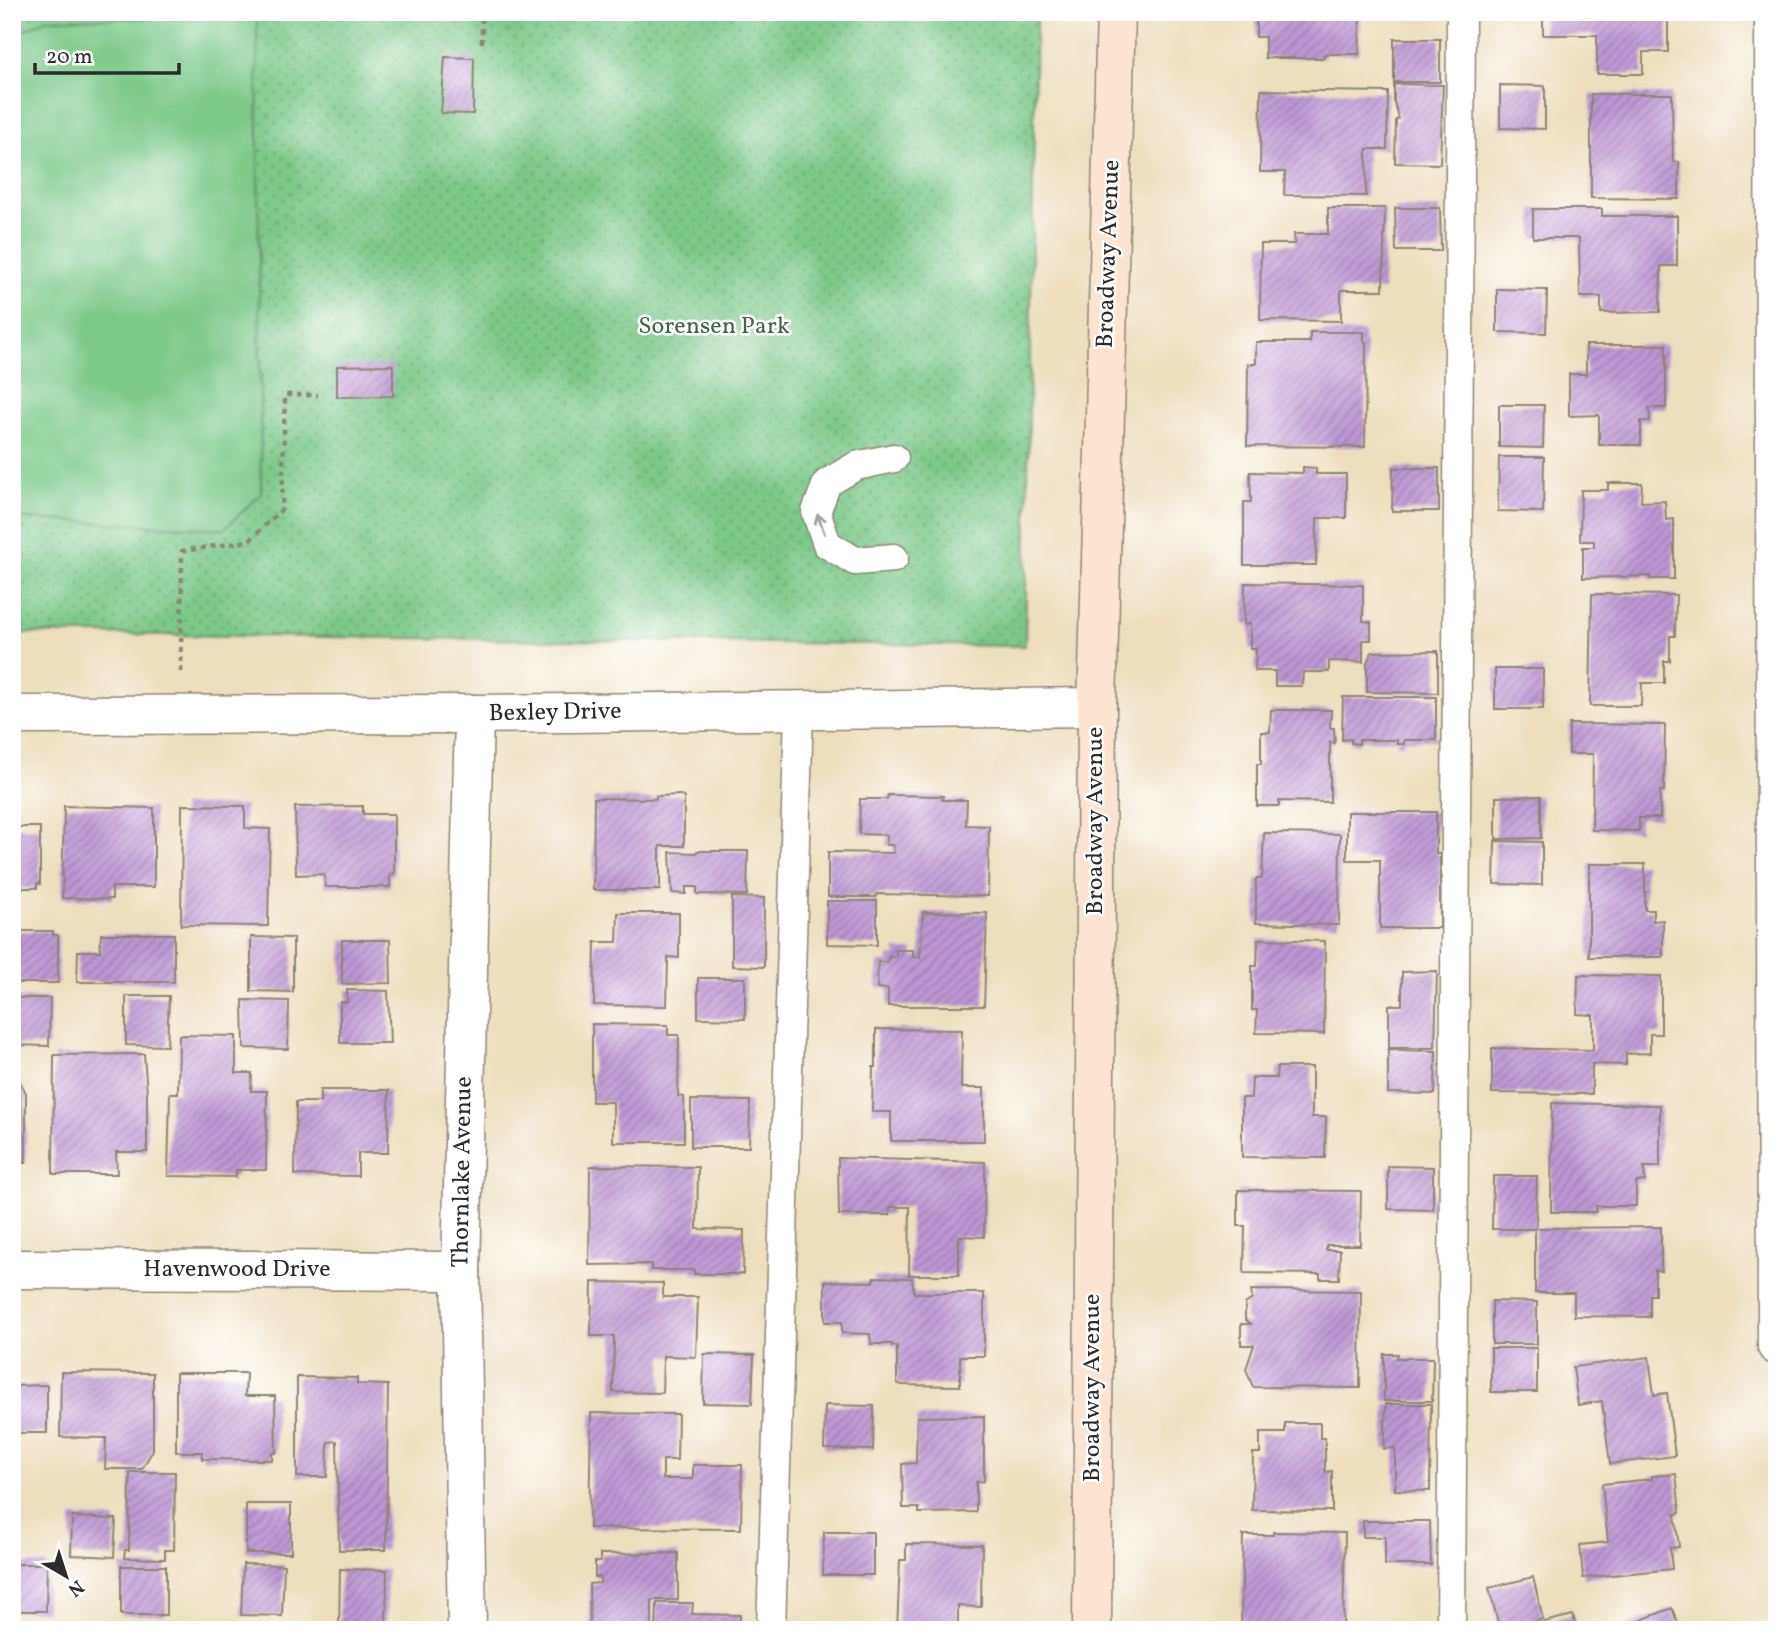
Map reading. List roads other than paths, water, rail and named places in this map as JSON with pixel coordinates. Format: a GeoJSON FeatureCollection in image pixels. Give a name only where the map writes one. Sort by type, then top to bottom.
{"type":"FeatureCollection","features":[{"type":"Feature","properties":{"kind":"street","name":"Broadway Avenue"},"geometry":{"type":"LineString","coordinates":[[1092,1630],[1097,707],[1116,12]]}},
{"type":"Feature","properties":{"kind":"street"},"geometry":{"type":"LineString","coordinates":[[1774,12],[1777,1346]]}},
{"type":"Feature","properties":{"kind":"street","name":"Bexley Drive"},"geometry":{"type":"LineString","coordinates":[[12,715],[474,715],[1097,707]]}},
{"type":"Feature","properties":{"kind":"street","name":"Thornlake Avenue"},"geometry":{"type":"LineString","coordinates":[[467,1630],[461,1271],[474,715]]}},
{"type":"Feature","properties":{"kind":"street","name":"Havenwood Drive"},"geometry":{"type":"LineString","coordinates":[[12,1269],[461,1271]]}},
{"type":"Feature","properties":{"kind":"lane"},"geometry":{"type":"LineString","coordinates":[[1451,1630],[1461,12]]}},
{"type":"Feature","properties":{"kind":"lane"},"geometry":{"type":"LineString","coordinates":[[894,458],[856,466],[827,483],[816,512],[827,544],[855,561],[894,558]]}},
{"type":"Feature","properties":{"kind":"lane"},"geometry":{"type":"LineString","coordinates":[[771,1630],[799,710]]}},
{"type":"Feature","properties":{"kind":"park label","name":"Sorensen Park"},"geometry":{"type":"Point","coordinates":[714,327]}}]}
